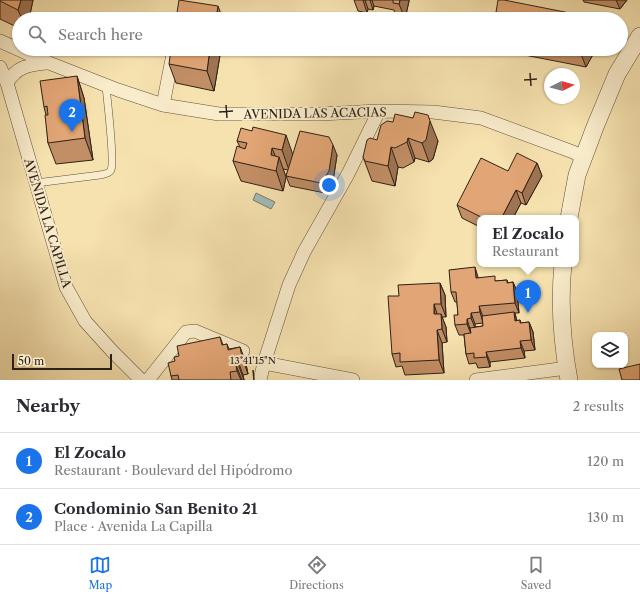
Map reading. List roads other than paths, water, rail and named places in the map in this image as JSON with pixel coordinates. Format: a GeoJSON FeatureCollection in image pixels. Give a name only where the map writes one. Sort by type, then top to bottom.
{"type":"FeatureCollection","features":[{"type":"Feature","properties":{"kind":"street"},"geometry":{"type":"LineString","coordinates":[[628,56],[640,36]]}},
{"type":"Feature","properties":{"kind":"street","name":"AVENIDA LAS ACACIAS"},"geometry":{"type":"LineString","coordinates":[[0,41],[12,46]]}},
{"type":"Feature","properties":{"kind":"street","name":"AVENIDA LAS ACACIAS"},"geometry":{"type":"LineString","coordinates":[[33,56],[106,86],[163,105],[219,114],[320,114],[379,111],[433,112],[481,118],[583,157]]}},
{"type":"Feature","properties":{"kind":"street"},"geometry":{"type":"LineString","coordinates":[[163,105],[173,56]]}},
{"type":"Feature","properties":{"kind":"street"},"geometry":{"type":"LineString","coordinates":[[569,215],[577,175],[583,157],[617,74],[628,56]]}},
{"type":"Feature","properties":{"kind":"street","name":"AVENIDA LAS ACACIAS"},"geometry":{"type":"LineString","coordinates":[[7,83],[18,70],[25,66],[49,63]]}},
{"type":"Feature","properties":{"kind":"street","name":"AVENIDA LA CAPILLA"},"geometry":{"type":"LineString","coordinates":[[0,68],[7,83],[66,287],[85,321],[112,351],[142,380]]}},
{"type":"Feature","properties":{"kind":"street"},"geometry":{"type":"LineString","coordinates":[[260,380],[289,285],[301,259],[348,174],[379,111]]}},
{"type":"Feature","properties":{"kind":"street"},"geometry":{"type":"LineString","coordinates":[[476,380],[568,374],[561,317],[563,267]]}},
{"type":"Feature","properties":{"kind":"street"},"geometry":{"type":"LineString","coordinates":[[148,380],[186,332],[195,331],[242,351]]}},
{"type":"Feature","properties":{"kind":"street"},"geometry":{"type":"LineString","coordinates":[[264,363],[354,380]]}},
{"type":"Feature","properties":{"kind":"lane"},"geometry":{"type":"LineString","coordinates":[[36,183],[107,174],[111,170],[112,157],[106,86]]}},
{"type":"Feature","properties":{"kind":"water"},"geometry":{"type":"Polygon","coordinates":[[[256,193],[275,202],[271,209],[253,200],[256,193]]]}},
{"type":"Feature","properties":{"kind":"place","name":"Condominio San Benito 21"},"geometry":{"type":"Point","coordinates":[72,132]}},
{"type":"Feature","properties":{"kind":"place","name":"El Zocalo"},"geometry":{"type":"Point","coordinates":[528,313]}}]}
